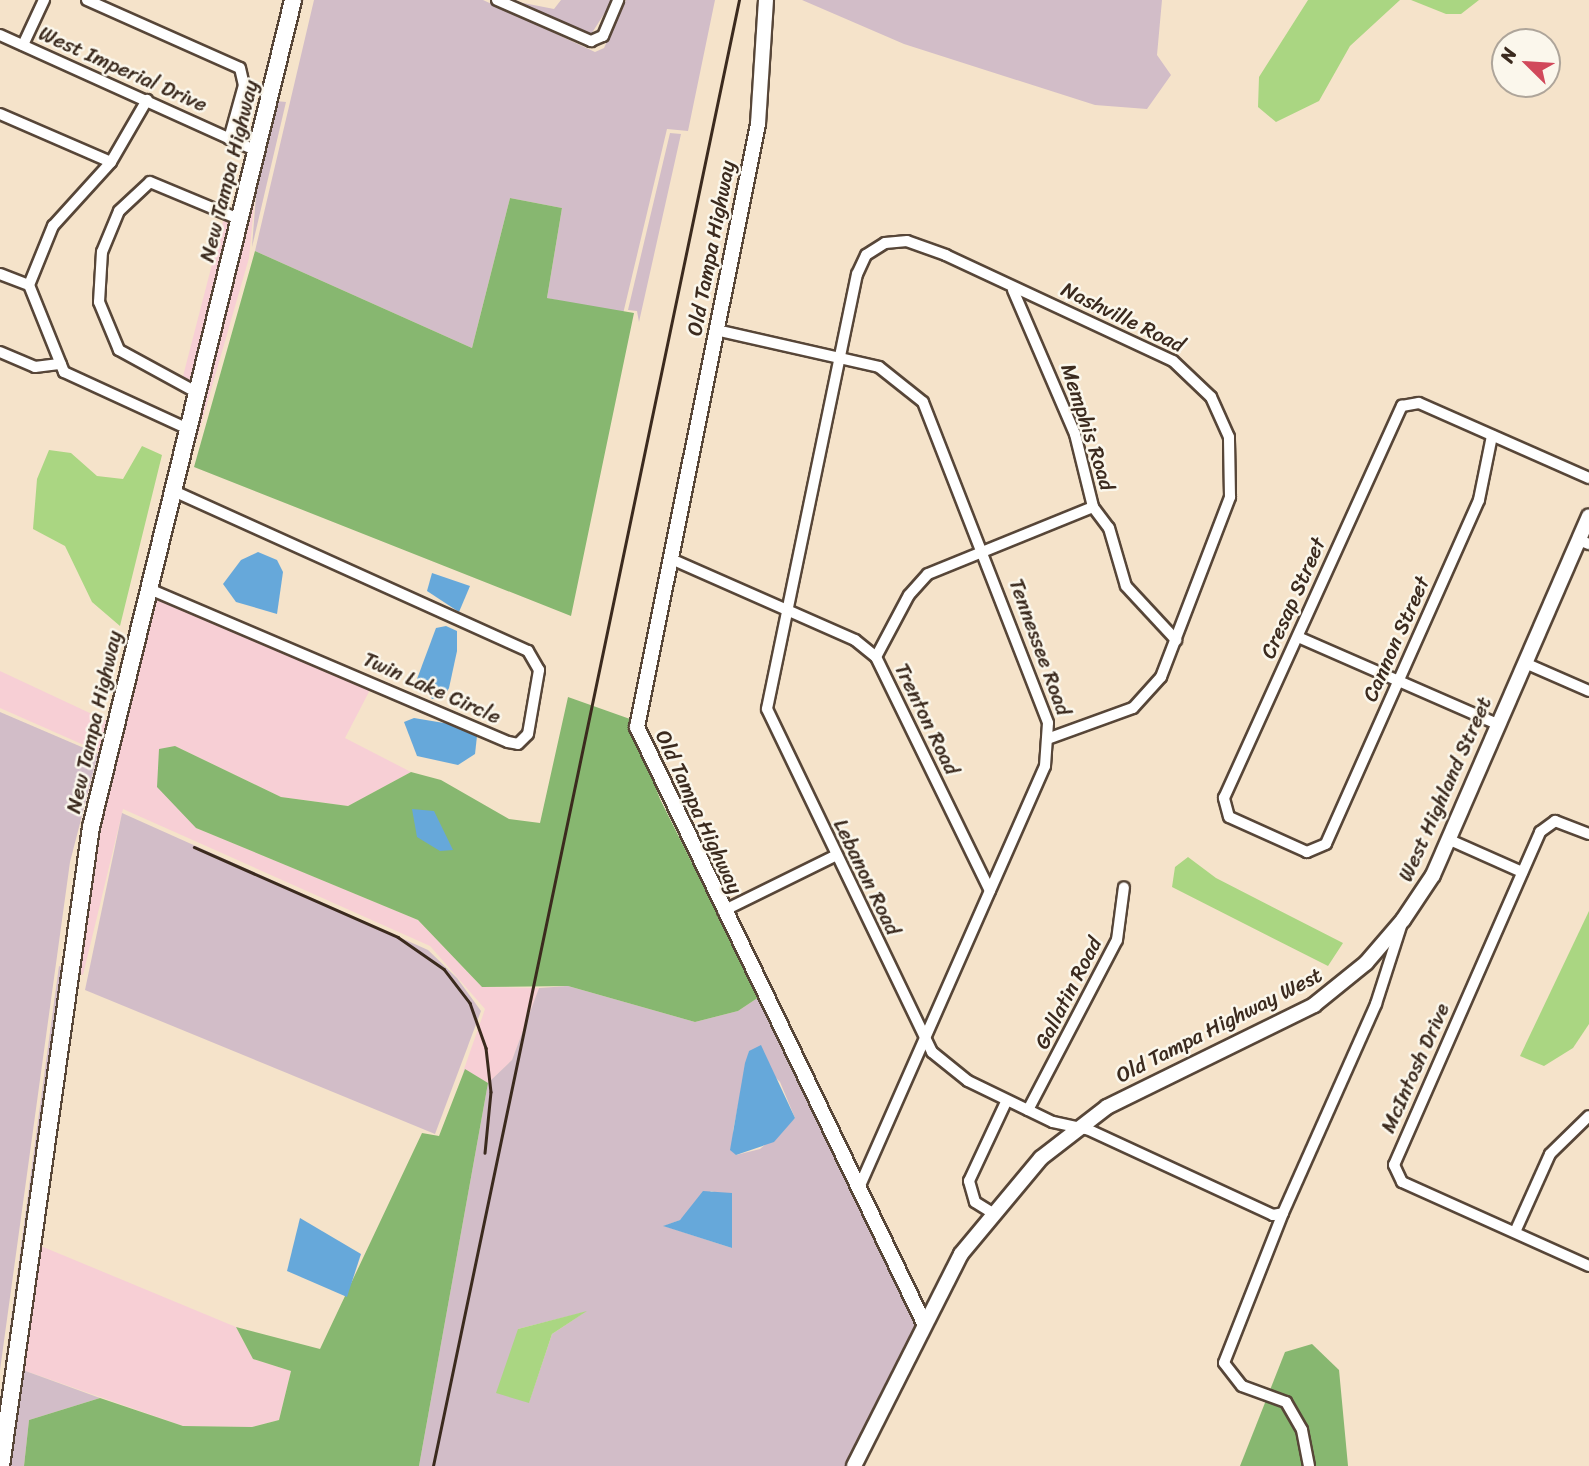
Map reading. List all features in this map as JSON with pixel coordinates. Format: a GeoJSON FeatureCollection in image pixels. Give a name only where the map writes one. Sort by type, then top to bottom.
{"type":"FeatureCollection","features":[{"type":"Feature","properties":{"kind":"main road","name":"New Tampa Highway"},"geometry":{"type":"LineString","coordinates":[[1,1466],[80,890],[147,588],[293,0]]}},
{"type":"Feature","properties":{"kind":"main road","name":"Old Tampa Highway"},"geometry":{"type":"LineString","coordinates":[[766,0],[758,124],[637,727],[723,911],[924,1323]]}},
{"type":"Feature","properties":{"kind":"main road","name":"West Highland Street"},"geometry":{"type":"LineString","coordinates":[[1403,920],[1450,840],[1497,724],[1584,542],[1589,516]]}},
{"type":"Feature","properties":{"kind":"main road","name":"Old Tampa Highway West"},"geometry":{"type":"LineString","coordinates":[[924,1323],[991,1212],[1076,1129],[1314,1005],[1366,963],[1403,920]]}},
{"type":"Feature","properties":{"kind":"main road"},"geometry":{"type":"LineString","coordinates":[[854,1466],[924,1323]]}},
{"type":"Feature","properties":{"kind":"street"},"geometry":{"type":"LineString","coordinates":[[23,45],[44,0]]}},
{"type":"Feature","properties":{"kind":"street"},"geometry":{"type":"LineString","coordinates":[[87,0],[240,68],[244,85],[229,139]]}},
{"type":"Feature","properties":{"kind":"street"},"geometry":{"type":"LineString","coordinates":[[497,0],[591,41],[603,36],[618,0]]}},
{"type":"Feature","properties":{"kind":"street","name":"West Imperial Drive"},"geometry":{"type":"LineString","coordinates":[[0,35],[255,149]]}},
{"type":"Feature","properties":{"kind":"street"},"geometry":{"type":"LineString","coordinates":[[147,100],[111,162],[56,221],[29,285],[64,372],[188,429]]}},
{"type":"Feature","properties":{"kind":"street"},"geometry":{"type":"LineString","coordinates":[[0,114],[111,162]]}},
{"type":"Feature","properties":{"kind":"street"},"geometry":{"type":"LineString","coordinates":[[196,391],[119,350],[99,302],[102,252],[118,211],[150,182],[239,219]]}},
{"type":"Feature","properties":{"kind":"street","name":"Nashville Road"},"geometry":{"type":"LineString","coordinates":[[840,356],[859,266],[885,243],[907,241],[1013,289],[1076,312],[1173,361],[1196,379],[1222,415],[1234,462],[1230,497],[1176,640],[1143,700],[1050,738]]}},
{"type":"Feature","properties":{"kind":"street"},"geometry":{"type":"LineString","coordinates":[[0,274],[29,285]]}},
{"type":"Feature","properties":{"kind":"street","name":"Memphis Road"},"geometry":{"type":"LineString","coordinates":[[1013,289],[1075,434],[1093,508],[1109,528],[1132,597],[1176,640]]}},
{"type":"Feature","properties":{"kind":"street","name":"Tennessee Road"},"geometry":{"type":"LineString","coordinates":[[716,330],[840,356],[895,375],[923,402],[984,550],[1050,738],[1045,766],[859,1187]]}},
{"type":"Feature","properties":{"kind":"street"},"geometry":{"type":"LineString","coordinates":[[0,352],[34,367],[61,364]]}},
{"type":"Feature","properties":{"kind":"street","name":"Lebanon Road"},"geometry":{"type":"LineString","coordinates":[[840,356],[767,709],[924,1039],[959,1076],[1007,1100],[1263,1211],[1283,1213]]}},
{"type":"Feature","properties":{"kind":"street","name":"Cresap Street"},"geometry":{"type":"LineString","coordinates":[[1319,851],[1307,852],[1226,813],[1224,798],[1398,410],[1408,404],[1492,436]]}},
{"type":"Feature","properties":{"kind":"street"},"geometry":{"type":"LineString","coordinates":[[1492,436],[1589,478]]}},
{"type":"Feature","properties":{"kind":"street","name":"Cannon Street"},"geometry":{"type":"LineString","coordinates":[[1319,851],[1483,491],[1492,436]]}},
{"type":"Feature","properties":{"kind":"street","name":"Twin Lake Circle"},"geometry":{"type":"LineString","coordinates":[[147,588],[508,742],[518,744],[528,734],[539,670],[528,651],[172,491]]}},
{"type":"Feature","properties":{"kind":"street"},"geometry":{"type":"LineString","coordinates":[[876,657],[918,583],[940,566],[1093,508]]}},
{"type":"Feature","properties":{"kind":"street","name":"Trenton Road"},"geometry":{"type":"LineString","coordinates":[[669,558],[855,640],[876,657],[990,891]]}},
{"type":"Feature","properties":{"kind":"street"},"geometry":{"type":"LineString","coordinates":[[1298,637],[1497,724]]}},
{"type":"Feature","properties":{"kind":"street"},"geometry":{"type":"LineString","coordinates":[[1525,663],[1589,691]]}},
{"type":"Feature","properties":{"kind":"street","name":"McIntosh Drive"},"geometry":{"type":"LineString","coordinates":[[1589,834],[1560,822],[1545,826],[1522,872],[1394,1165],[1402,1182],[1589,1266]]}},
{"type":"Feature","properties":{"kind":"street"},"geometry":{"type":"LineString","coordinates":[[1450,840],[1522,872]]}},
{"type":"Feature","properties":{"kind":"street"},"geometry":{"type":"LineString","coordinates":[[723,911],[835,856]]}},
{"type":"Feature","properties":{"kind":"street","name":"Gallatin Road"},"geometry":{"type":"LineString","coordinates":[[1028,1110],[1117,940],[1124,887]]}},
{"type":"Feature","properties":{"kind":"street","name":"West Highland Street"},"geometry":{"type":"LineString","coordinates":[[1308,1466],[1301,1430],[1286,1402],[1242,1386],[1224,1363],[1283,1213],[1376,1004],[1403,920]]}},
{"type":"Feature","properties":{"kind":"street"},"geometry":{"type":"LineString","coordinates":[[991,1212],[968,1188],[1007,1100]]}},
{"type":"Feature","properties":{"kind":"street"},"geometry":{"type":"LineString","coordinates":[[1516,1232],[1550,1154],[1589,1116]]}},
{"type":"Feature","properties":{"kind":"shaded area"},"geometry":{"type":"Polygon","coordinates":[[[314,0],[483,0],[595,52],[604,48],[626,0],[715,0],[688,131],[667,129],[623,314],[547,298],[562,208],[510,198],[472,348],[255,251],[314,0]]]}},
{"type":"Feature","properties":{"kind":"shaded area"},"geometry":{"type":"Polygon","coordinates":[[[508,0],[554,9],[561,0],[613,0],[590,36],[508,0]]]}},
{"type":"Feature","properties":{"kind":"shaded area"},"geometry":{"type":"Polygon","coordinates":[[[802,0],[1162,0],[1157,55],[1171,75],[1147,109],[1095,105],[904,44],[802,0]]]}},
{"type":"Feature","properties":{"kind":"shaded area"},"geometry":{"type":"Polygon","coordinates":[[[276,101],[286,102],[252,247],[259,156],[276,101]]]}},
{"type":"Feature","properties":{"kind":"shaded area"},"geometry":{"type":"Polygon","coordinates":[[[670,133],[681,134],[639,322],[637,311],[628,310],[670,133]]]}},
{"type":"Feature","properties":{"kind":"shaded area"},"geometry":{"type":"Polygon","coordinates":[[[259,156],[249,258],[196,442],[189,443],[259,156]]]}},
{"type":"Feature","properties":{"kind":"shaded area"},"geometry":{"type":"Polygon","coordinates":[[[224,218],[233,221],[192,385],[182,380],[224,218]]]}},
{"type":"Feature","properties":{"kind":"shaded area"},"geometry":{"type":"Polygon","coordinates":[[[151,595],[372,686],[345,738],[411,772],[348,806],[281,797],[175,746],[196,828],[418,920],[482,987],[539,988],[512,1060],[488,1083],[463,1072],[485,1009],[430,946],[123,809],[83,975],[74,971],[96,828],[151,595]]]}},
{"type":"Feature","properties":{"kind":"shaded area"},"geometry":{"type":"Polygon","coordinates":[[[0,671],[109,722],[102,753],[0,708],[0,671]]]}},
{"type":"Feature","properties":{"kind":"shaded area"},"geometry":{"type":"Polygon","coordinates":[[[0,712],[98,754],[70,862],[0,1370],[0,712]]]}},
{"type":"Feature","properties":{"kind":"shaded area"},"geometry":{"type":"Polygon","coordinates":[[[122,813],[428,950],[457,978],[481,1011],[435,1134],[85,990],[122,813]]]}},
{"type":"Feature","properties":{"kind":"shaded area"},"geometry":{"type":"Polygon","coordinates":[[[59,966],[64,968],[0,1437],[0,1401],[59,966]]]}},
{"type":"Feature","properties":{"kind":"shaded area"},"geometry":{"type":"Polygon","coordinates":[[[568,986],[695,1022],[738,1011],[759,997],[918,1322],[849,1466],[419,1466],[488,1083],[512,1060],[539,988],[568,986]],[[749,1051],[733,1131],[736,1155],[760,1149],[795,1118],[780,1082],[749,1051]],[[711,1191],[680,1220],[664,1226],[732,1248],[721,1194],[711,1191]],[[585,1312],[518,1329],[529,1402],[552,1334],[585,1312]]]}},
{"type":"Feature","properties":{"kind":"shaded area"},"geometry":{"type":"Polygon","coordinates":[[[36,1244],[236,1327],[253,1359],[291,1371],[279,1420],[252,1427],[183,1426],[20,1369],[36,1244]]]}},
{"type":"Feature","properties":{"kind":"shaded area"},"geometry":{"type":"Polygon","coordinates":[[[20,1369],[100,1398],[29,1420],[24,1466],[7,1466],[20,1369]]]}},
{"type":"Feature","properties":{"kind":"green space"},"geometry":{"type":"Polygon","coordinates":[[[1308,0],[1400,0],[1350,46],[1319,101],[1276,122],[1258,107],[1259,77],[1308,0]]]}},
{"type":"Feature","properties":{"kind":"green space"},"geometry":{"type":"Polygon","coordinates":[[[1411,0],[1479,0],[1461,14],[1446,14],[1411,0]]]}},
{"type":"Feature","properties":{"kind":"green space"},"geometry":{"type":"Polygon","coordinates":[[[510,198],[562,208],[547,298],[634,313],[571,616],[194,467],[255,251],[472,348],[510,198]]]}},
{"type":"Feature","properties":{"kind":"green space"},"geometry":{"type":"Polygon","coordinates":[[[142,446],[162,455],[120,626],[92,602],[65,546],[33,529],[37,479],[49,450],[71,453],[97,476],[123,479],[142,446]]]}},
{"type":"Feature","properties":{"kind":"green space"},"geometry":{"type":"Polygon","coordinates":[[[568,697],[630,719],[660,799],[759,997],[738,1011],[695,1022],[568,986],[482,987],[418,920],[196,828],[157,787],[159,749],[175,746],[281,797],[348,806],[411,772],[441,780],[509,819],[540,823],[568,697]]]}},
{"type":"Feature","properties":{"kind":"green space"},"geometry":{"type":"Polygon","coordinates":[[[1188,857],[1216,878],[1343,943],[1328,966],[1172,887],[1175,867],[1188,857]]]}},
{"type":"Feature","properties":{"kind":"green space"},"geometry":{"type":"Polygon","coordinates":[[[1589,911],[1589,1024],[1573,1048],[1544,1066],[1520,1056],[1589,911]]]}},
{"type":"Feature","properties":{"kind":"green space"},"geometry":{"type":"Polygon","coordinates":[[[465,1069],[488,1083],[419,1466],[24,1466],[29,1420],[100,1398],[183,1426],[252,1427],[279,1420],[291,1371],[253,1359],[236,1327],[320,1349],[422,1133],[439,1136],[465,1069]]]}},
{"type":"Feature","properties":{"kind":"green space"},"geometry":{"type":"Polygon","coordinates":[[[587,1311],[552,1334],[529,1403],[496,1393],[518,1329],[587,1311]]]}},
{"type":"Feature","properties":{"kind":"green space"},"geometry":{"type":"Polygon","coordinates":[[[1312,1344],[1339,1370],[1348,1466],[1240,1466],[1285,1352],[1312,1344]]]}},
{"type":"Feature","properties":{"kind":"water"},"geometry":{"type":"Polygon","coordinates":[[[258,552],[277,560],[283,572],[277,614],[236,602],[223,584],[241,560],[258,552]]]}},
{"type":"Feature","properties":{"kind":"water"},"geometry":{"type":"Polygon","coordinates":[[[432,573],[470,586],[459,612],[427,591],[432,573]]]}},
{"type":"Feature","properties":{"kind":"water"},"geometry":{"type":"Polygon","coordinates":[[[446,626],[457,631],[457,651],[449,688],[444,697],[432,699],[417,679],[436,628],[446,626]]]}},
{"type":"Feature","properties":{"kind":"water"},"geometry":{"type":"Polygon","coordinates":[[[414,718],[462,726],[477,736],[475,754],[458,765],[417,756],[404,722],[414,718]]]}},
{"type":"Feature","properties":{"kind":"water"},"geometry":{"type":"Polygon","coordinates":[[[412,809],[434,811],[453,850],[440,851],[417,837],[412,809]]]}},
{"type":"Feature","properties":{"kind":"water"},"geometry":{"type":"Polygon","coordinates":[[[761,1045],[795,1118],[774,1142],[736,1155],[730,1150],[745,1063],[749,1051],[761,1045]]]}},
{"type":"Feature","properties":{"kind":"water"},"geometry":{"type":"Polygon","coordinates":[[[703,1191],[732,1193],[732,1248],[663,1226],[680,1220],[703,1191]]]}},
{"type":"Feature","properties":{"kind":"water"},"geometry":{"type":"Polygon","coordinates":[[[300,1218],[361,1254],[347,1297],[287,1271],[300,1218]]]}},
{"type":"Feature","properties":{"kind":"railway"},"geometry":{"type":"LineString","coordinates":[[433,1466],[739,0]]}},
{"type":"Feature","properties":{"kind":"railway"},"geometry":{"type":"LineString","coordinates":[[194,847],[398,937],[444,969],[470,1003],[486,1048],[491,1092],[485,1153]]}}]}
